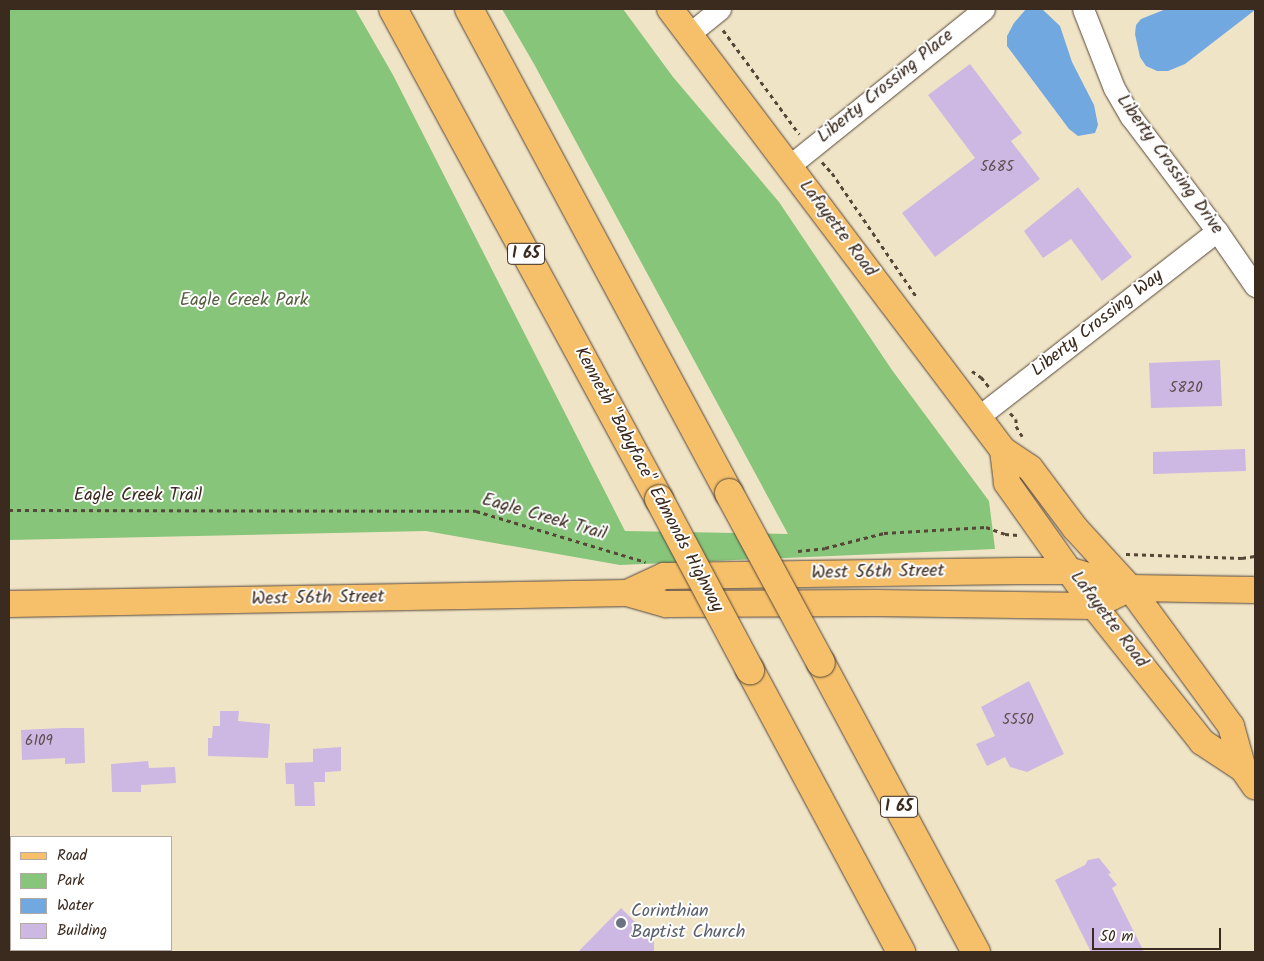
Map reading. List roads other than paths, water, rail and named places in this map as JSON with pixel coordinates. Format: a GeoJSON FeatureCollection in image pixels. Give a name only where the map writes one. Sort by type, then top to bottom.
{"type":"FeatureCollection","features":[{"type":"Feature","properties":{"kind":"highway","name":"Kenneth \"Babyface\" Edmonds Highway"},"geometry":{"type":"LineString","coordinates":[[393,9],[901,952]]}},
{"type":"Feature","properties":{"kind":"highway","name":"I 65"},"geometry":{"type":"LineString","coordinates":[[469,9],[976,952]]}},
{"type":"Feature","properties":{"kind":"main road","name":"Lafayette Road"},"geometry":{"type":"LineString","coordinates":[[670,9],[1003,450],[1030,468],[1075,528],[1130,588],[1231,726],[1249,777]]}},
{"type":"Feature","properties":{"kind":"main road","name":"Lafayette Road"},"geometry":{"type":"LineString","coordinates":[[1003,450],[1007,483],[1094,606],[1202,742],[1249,777]]}},
{"type":"Feature","properties":{"kind":"main road","name":"West 56th Street"},"geometry":{"type":"LineString","coordinates":[[627,593],[664,576],[1071,571],[1130,588],[1255,590]]}},
{"type":"Feature","properties":{"kind":"main road","name":"West 56th Street"},"geometry":{"type":"LineString","coordinates":[[9,604],[627,593],[666,604],[876,603],[1094,606],[1130,588]]}},
{"type":"Feature","properties":{"kind":"street"},"geometry":{"type":"LineString","coordinates":[[689,34],[720,9]]}},
{"type":"Feature","properties":{"kind":"street","name":"Liberty Crossing Place"},"geometry":{"type":"LineString","coordinates":[[789,166],[984,9]]}},
{"type":"Feature","properties":{"kind":"street","name":"Liberty Crossing Drive"},"geometry":{"type":"LineString","coordinates":[[1083,9],[1114,88],[1131,117],[1217,231],[1255,286]]}},
{"type":"Feature","properties":{"kind":"street","name":"Liberty Crossing Way"},"geometry":{"type":"LineString","coordinates":[[978,418],[1217,231]]}},
{"type":"Feature","properties":{"kind":"water"},"geometry":{"type":"Polygon","coordinates":[[[1026,9],[1042,9],[1060,26],[1072,62],[1094,105],[1098,125],[1095,133],[1078,136],[1069,129],[1007,46],[1007,36],[1014,23],[1026,9]]]}},
{"type":"Feature","properties":{"kind":"water"},"geometry":{"type":"Polygon","coordinates":[[[1166,9],[1255,10],[1185,64],[1168,71],[1157,71],[1146,66],[1140,57],[1135,34],[1136,25],[1141,19],[1166,9]]]}},
{"type":"Feature","properties":{"kind":"place","name":"Corinthian Baptist Church"},"geometry":{"type":"Point","coordinates":[621,923]}},
{"type":"Feature","properties":{"kind":"park label","name":"Eagle Creek Park"},"geometry":{"type":"Point","coordinates":[244,301]}}]}
